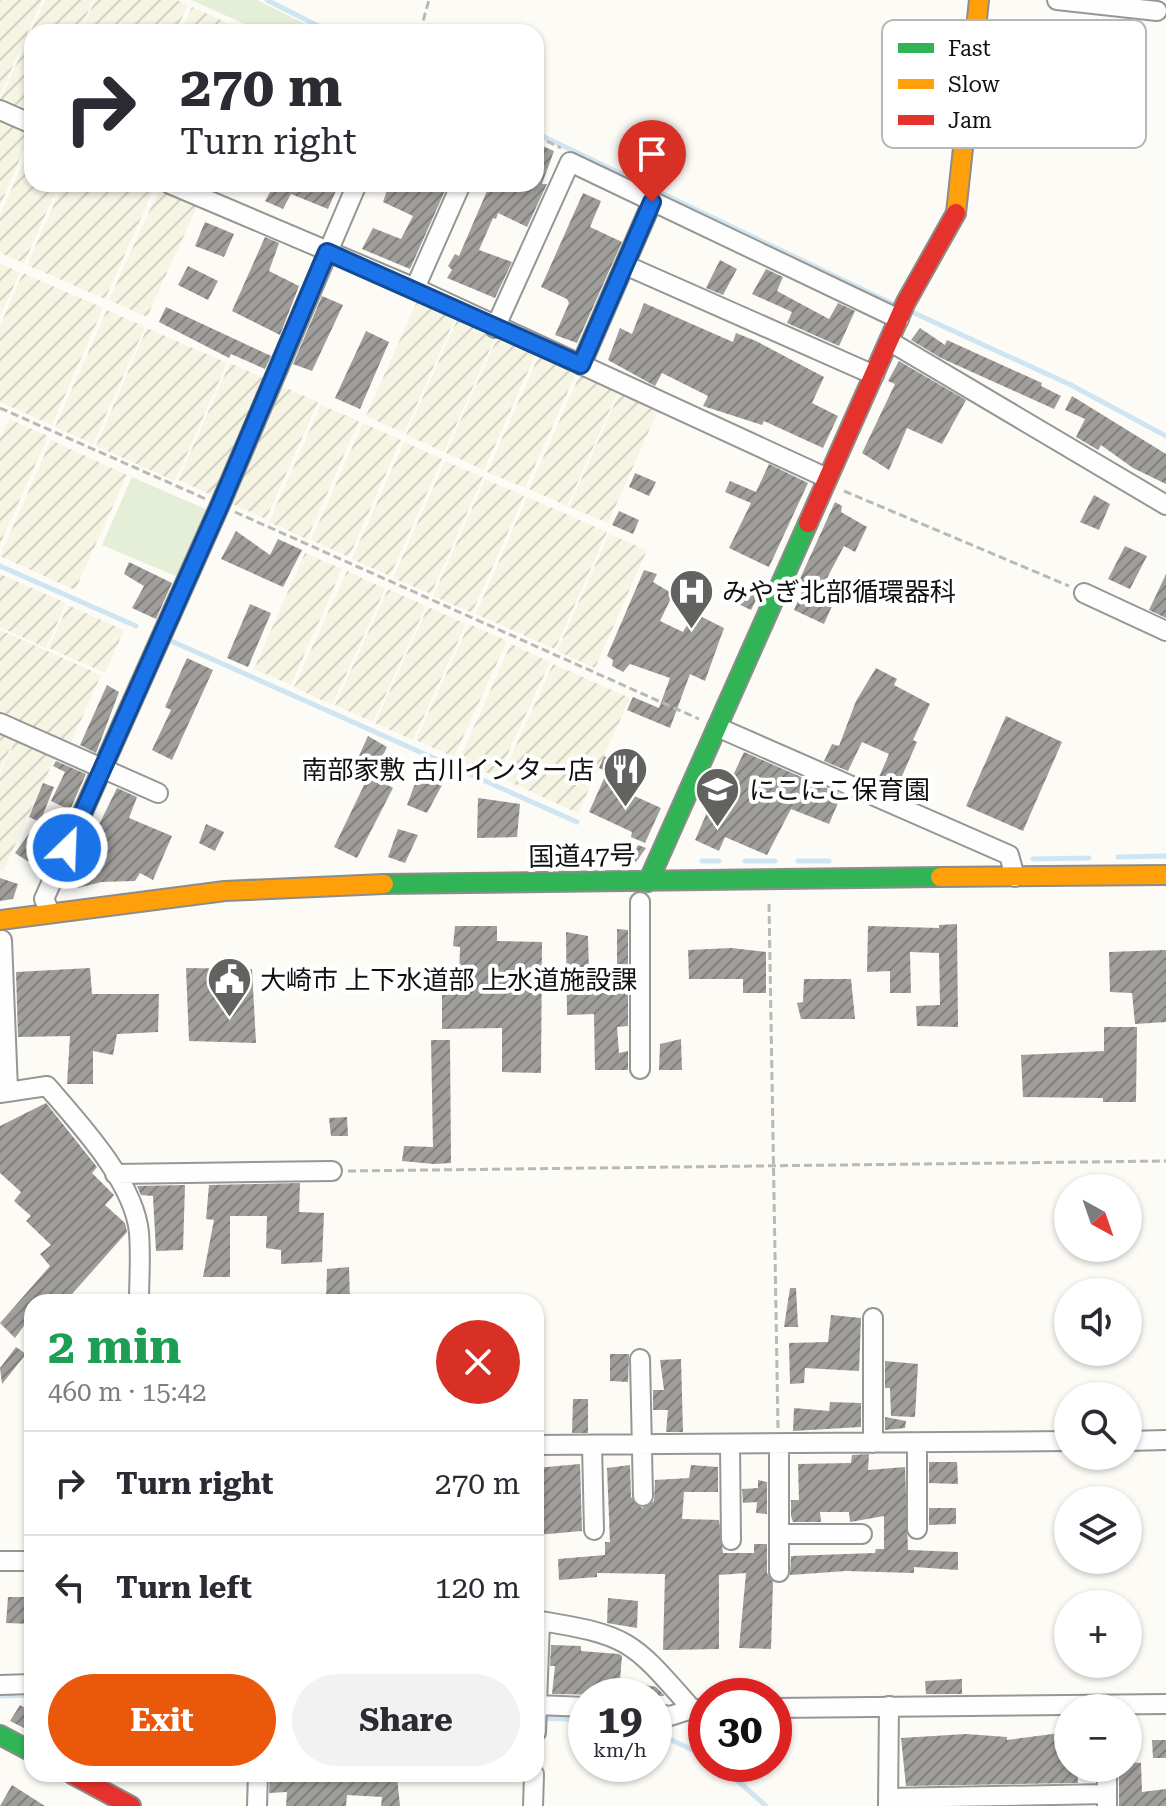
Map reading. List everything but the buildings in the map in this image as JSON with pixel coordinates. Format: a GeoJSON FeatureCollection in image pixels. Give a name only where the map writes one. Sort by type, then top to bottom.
{"type":"FeatureCollection","features":[{"type":"Feature","properties":{"kind":"main road"},"geometry":{"type":"LineString","coordinates":[[977,20],[979,0]]}},
{"type":"Feature","properties":{"kind":"main road"},"geometry":{"type":"LineString","coordinates":[[648,882],[902,312],[956,215],[963,148]]}},
{"type":"Feature","properties":{"kind":"main road","name":"国道47号"},"geometry":{"type":"LineString","coordinates":[[0,920],[225,891],[412,883],[1166,875]]}},
{"type":"Feature","properties":{"kind":"main road"},"geometry":{"type":"LineString","coordinates":[[53,933],[191,914]]}},
{"type":"Feature","properties":{"kind":"main road"},"geometry":{"type":"LineString","coordinates":[[1,940],[27,936]]}},
{"type":"Feature","properties":{"kind":"main road"},"geometry":{"type":"LineString","coordinates":[[0,1735],[24,1748]]}},
{"type":"Feature","properties":{"kind":"main road"},"geometry":{"type":"LineString","coordinates":[[87,1782],[131,1806]]}},
{"type":"Feature","properties":{"kind":"street"},"geometry":{"type":"LineString","coordinates":[[1057,0],[1158,11]]}},
{"type":"Feature","properties":{"kind":"street"},"geometry":{"type":"LineString","coordinates":[[0,110],[24,120]]}},
{"type":"Feature","properties":{"kind":"street"},"geometry":{"type":"LineString","coordinates":[[495,328],[570,162],[652,202],[902,312]]}},
{"type":"Feature","properties":{"kind":"street"},"geometry":{"type":"LineString","coordinates":[[188,192],[415,288],[826,481]]}},
{"type":"Feature","properties":{"kind":"street"},"geometry":{"type":"LineString","coordinates":[[50,912],[44,899],[220,505],[353,192]]}},
{"type":"Feature","properties":{"kind":"street"},"geometry":{"type":"LineString","coordinates":[[415,288],[457,192]]}},
{"type":"Feature","properties":{"kind":"street"},"geometry":{"type":"LineString","coordinates":[[581,365],[652,202]]}},
{"type":"Feature","properties":{"kind":"street"},"geometry":{"type":"LineString","coordinates":[[625,265],[874,375]]}},
{"type":"Feature","properties":{"kind":"street"},"geometry":{"type":"LineString","coordinates":[[889,341],[1166,505]]}},
{"type":"Feature","properties":{"kind":"street"},"geometry":{"type":"LineString","coordinates":[[1084,593],[1166,631]]}},
{"type":"Feature","properties":{"kind":"street"},"geometry":{"type":"LineString","coordinates":[[0,723],[101,771],[158,793]]}},
{"type":"Feature","properties":{"kind":"street"},"geometry":{"type":"LineString","coordinates":[[717,727],[1009,855],[1015,877]]}},
{"type":"Feature","properties":{"kind":"street"},"geometry":{"type":"LineString","coordinates":[[639,902],[640,1069]]}},
{"type":"Feature","properties":{"kind":"street"},"geometry":{"type":"LineString","coordinates":[[1,940],[4,1092],[47,1086],[115,1174],[132,1205],[139,1231],[139,1294]]}},
{"type":"Feature","properties":{"kind":"street"},"geometry":{"type":"LineString","coordinates":[[115,1174],[332,1171]]}},
{"type":"Feature","properties":{"kind":"street"},"geometry":{"type":"LineString","coordinates":[[873,1318],[873,1443]]}},
{"type":"Feature","properties":{"kind":"street"},"geometry":{"type":"LineString","coordinates":[[640,1359],[643,1496]]}},
{"type":"Feature","properties":{"kind":"street"},"geometry":{"type":"LineString","coordinates":[[1142,1441],[1166,1440]]}},
{"type":"Feature","properties":{"kind":"street"},"geometry":{"type":"LineString","coordinates":[[544,1445],[1054,1441]]}},
{"type":"Feature","properties":{"kind":"street"},"geometry":{"type":"LineString","coordinates":[[917,1443],[917,1529]]}},
{"type":"Feature","properties":{"kind":"street"},"geometry":{"type":"LineString","coordinates":[[730,1444],[731,1540]]}},
{"type":"Feature","properties":{"kind":"street"},"geometry":{"type":"LineString","coordinates":[[779,1444],[779,1572]]}},
{"type":"Feature","properties":{"kind":"street"},"geometry":{"type":"LineString","coordinates":[[592,1445],[594,1530]]}},
{"type":"Feature","properties":{"kind":"street"},"geometry":{"type":"LineString","coordinates":[[779,1534],[862,1534]]}},
{"type":"Feature","properties":{"kind":"street"},"geometry":{"type":"LineString","coordinates":[[0,1561],[24,1561]]}},
{"type":"Feature","properties":{"kind":"street"},"geometry":{"type":"LineString","coordinates":[[544,1621],[598,1630],[629,1643],[688,1699]]}},
{"type":"Feature","properties":{"kind":"street"},"geometry":{"type":"LineString","coordinates":[[0,1685],[24,1684]]}},
{"type":"Feature","properties":{"kind":"street"},"geometry":{"type":"LineString","coordinates":[[1142,1705],[1166,1704]]}},
{"type":"Feature","properties":{"kind":"street"},"geometry":{"type":"LineString","coordinates":[[889,1706],[888,1802],[1107,1800]]}},
{"type":"Feature","properties":{"kind":"street"},"geometry":{"type":"LineString","coordinates":[[792,1708],[1054,1707]]}},
{"type":"Feature","properties":{"kind":"street"},"geometry":{"type":"LineString","coordinates":[[544,1715],[568,1710]]}},
{"type":"Feature","properties":{"kind":"street"},"geometry":{"type":"LineString","coordinates":[[257,1806],[258,1782]]}},
{"type":"Feature","properties":{"kind":"street"},"geometry":{"type":"LineString","coordinates":[[533,1806],[534,1782]]}},
{"type":"Feature","properties":{"kind":"path"},"geometry":{"type":"LineString","coordinates":[[422,24],[429,0]]}},
{"type":"Feature","properties":{"kind":"path"},"geometry":{"type":"LineString","coordinates":[[544,140],[569,152],[570,162]]}},
{"type":"Feature","properties":{"kind":"path"},"geometry":{"type":"LineString","coordinates":[[0,408],[717,727]]}},
{"type":"Feature","properties":{"kind":"path"},"geometry":{"type":"LineString","coordinates":[[826,481],[1084,593]]}},
{"type":"Feature","properties":{"kind":"path"},"geometry":{"type":"LineString","coordinates":[[769,901],[779,1444]]}},
{"type":"Feature","properties":{"kind":"path"},"geometry":{"type":"LineString","coordinates":[[332,1171],[1166,1161]]}},
{"type":"Feature","properties":{"kind":"green space"},"geometry":{"type":"Polygon","coordinates":[[[0,0],[42,0],[31,24],[24,24],[24,41],[0,95],[0,0]]]}},
{"type":"Feature","properties":{"kind":"green space"},"geometry":{"type":"Polygon","coordinates":[[[45,0],[93,0],[82,24],[34,24],[45,0]]]}},
{"type":"Feature","properties":{"kind":"green space"},"geometry":{"type":"Polygon","coordinates":[[[95,0],[177,0],[188,5],[179,24],[84,24],[95,0]]]}},
{"type":"Feature","properties":{"kind":"green space"},"geometry":{"type":"Polygon","coordinates":[[[191,0],[257,0],[306,24],[244,24],[191,0]]]}},
{"type":"Feature","properties":{"kind":"green space"},"geometry":{"type":"Polygon","coordinates":[[[192,7],[228,23],[228,24],[184,24],[192,7]]]}},
{"type":"Feature","properties":{"kind":"green space"},"geometry":{"type":"Polygon","coordinates":[[[24,47],[24,110],[0,100],[24,47]]]}},
{"type":"Feature","properties":{"kind":"green space"},"geometry":{"type":"Polygon","coordinates":[[[0,116],[24,126],[24,149],[0,206],[0,116]]]}},
{"type":"Feature","properties":{"kind":"green space"},"geometry":{"type":"Polygon","coordinates":[[[24,161],[24,192],[55,192],[24,263],[0,253],[0,215],[24,161]]]}},
{"type":"Feature","properties":{"kind":"green space"},"geometry":{"type":"Polygon","coordinates":[[[59,192],[152,192],[105,299],[27,265],[59,192]]]}},
{"type":"Feature","properties":{"kind":"green space"},"geometry":{"type":"Polygon","coordinates":[[[158,192],[177,192],[199,202],[147,317],[109,300],[158,192]]]}},
{"type":"Feature","properties":{"kind":"green space"},"geometry":{"type":"Polygon","coordinates":[[[0,264],[20,272],[0,316],[0,264]]]}},
{"type":"Feature","properties":{"kind":"green space"},"geometry":{"type":"Polygon","coordinates":[[[23,273],[103,308],[52,425],[0,402],[0,326],[23,273]]]}},
{"type":"Feature","properties":{"kind":"green space"},"geometry":{"type":"Polygon","coordinates":[[[418,299],[456,316],[404,433],[366,416],[418,299]]]}},
{"type":"Feature","properties":{"kind":"green space"},"geometry":{"type":"Polygon","coordinates":[[[107,310],[145,327],[93,444],[55,427],[107,310]]]}},
{"type":"Feature","properties":{"kind":"green space"},"geometry":{"type":"Polygon","coordinates":[[[458,318],[496,335],[444,452],[406,435],[458,318]]]}},
{"type":"Feature","properties":{"kind":"green space"},"geometry":{"type":"Polygon","coordinates":[[[147,328],[227,363],[175,481],[96,446],[147,328]]]}},
{"type":"Feature","properties":{"kind":"green space"},"geometry":{"type":"Polygon","coordinates":[[[498,336],[536,353],[484,470],[446,453],[498,336]]]}},
{"type":"Feature","properties":{"kind":"green space"},"geometry":{"type":"Polygon","coordinates":[[[539,355],[577,371],[525,488],[487,472],[539,355]]]}},
{"type":"Feature","properties":{"kind":"green space"},"geometry":{"type":"Polygon","coordinates":[[[230,363],[268,380],[216,497],[178,480],[230,363]]]}},
{"type":"Feature","properties":{"kind":"green space"},"geometry":{"type":"Polygon","coordinates":[[[581,372],[619,389],[567,506],[529,489],[581,372]]]}},
{"type":"Feature","properties":{"kind":"green space"},"geometry":{"type":"Polygon","coordinates":[[[280,385],[318,402],[266,519],[228,502],[280,385]]]}},
{"type":"Feature","properties":{"kind":"green space"},"geometry":{"type":"Polygon","coordinates":[[[621,389],[660,406],[608,523],[569,507],[621,389]]]}},
{"type":"Feature","properties":{"kind":"green space"},"geometry":{"type":"Polygon","coordinates":[[[321,405],[359,421],[307,539],[269,522],[321,405]]]}},
{"type":"Feature","properties":{"kind":"green space"},"geometry":{"type":"Polygon","coordinates":[[[9,419],[48,436],[0,544],[0,439],[9,419]]]}},
{"type":"Feature","properties":{"kind":"green space"},"geometry":{"type":"Polygon","coordinates":[[[363,423],[401,440],[349,557],[311,540],[363,423]]]}},
{"type":"Feature","properties":{"kind":"green space"},"geometry":{"type":"Polygon","coordinates":[[[51,440],[127,475],[75,590],[0,556],[51,440]]]}},
{"type":"Feature","properties":{"kind":"green space"},"geometry":{"type":"Polygon","coordinates":[[[404,442],[442,459],[390,576],[352,559],[404,442]]]}},
{"type":"Feature","properties":{"kind":"green space"},"geometry":{"type":"Polygon","coordinates":[[[445,461],[483,477],[431,594],[393,578],[445,461]]]}},
{"type":"Feature","properties":{"kind":"green space"},"geometry":{"type":"Polygon","coordinates":[[[132,477],[210,511],[180,578],[102,545],[132,477]]]}},
{"type":"Feature","properties":{"kind":"green space"},"geometry":{"type":"Polygon","coordinates":[[[485,479],[524,496],[472,613],[433,596],[485,479]]]}},
{"type":"Feature","properties":{"kind":"green space"},"geometry":{"type":"Polygon","coordinates":[[[527,497],[607,532],[555,649],[476,614],[527,497]]]}},
{"type":"Feature","properties":{"kind":"green space"},"geometry":{"type":"Polygon","coordinates":[[[609,534],[647,550],[595,668],[557,651],[609,534]]]}},
{"type":"Feature","properties":{"kind":"green space"},"geometry":{"type":"Polygon","coordinates":[[[305,553],[342,569],[291,685],[254,669],[305,553]]]}},
{"type":"Feature","properties":{"kind":"green space"},"geometry":{"type":"Polygon","coordinates":[[[347,571],[385,589],[332,705],[294,687],[347,571]]]}},
{"type":"Feature","properties":{"kind":"green space"},"geometry":{"type":"Polygon","coordinates":[[[0,574],[66,603],[46,648],[0,627],[0,574]]]}},
{"type":"Feature","properties":{"kind":"green space"},"geometry":{"type":"Polygon","coordinates":[[[388,589],[426,606],[373,722],[335,705],[388,589]]]}},
{"type":"Feature","properties":{"kind":"green space"},"geometry":{"type":"Polygon","coordinates":[[[68,605],[124,630],[105,673],[49,648],[68,605]]]}},
{"type":"Feature","properties":{"kind":"green space"},"geometry":{"type":"Polygon","coordinates":[[[428,607],[466,624],[413,740],[375,723],[428,607]]]}},
{"type":"Feature","properties":{"kind":"green space"},"geometry":{"type":"Polygon","coordinates":[[[469,624],[507,641],[454,757],[416,740],[469,624]]]}},
{"type":"Feature","properties":{"kind":"green space"},"geometry":{"type":"Polygon","coordinates":[[[0,630],[101,675],[69,747],[0,717],[0,630]]]}},
{"type":"Feature","properties":{"kind":"green space"},"geometry":{"type":"Polygon","coordinates":[[[511,644],[550,662],[497,777],[459,760],[511,644]]]}},
{"type":"Feature","properties":{"kind":"green space"},"geometry":{"type":"Polygon","coordinates":[[[553,664],[630,698],[578,813],[501,778],[553,664]]]}},
{"type":"Feature","properties":{"kind":"green space"},"geometry":{"type":"Polygon","coordinates":[[[0,728],[16,735],[0,770],[0,728]]]}},
{"type":"Feature","properties":{"kind":"green space"},"geometry":{"type":"Polygon","coordinates":[[[17,736],[57,753],[3,871],[0,870],[0,774],[17,736]]]}},
{"type":"Feature","properties":{"kind":"waterway"},"geometry":{"type":"LineString","coordinates":[[267,0],[314,24]]}},
{"type":"Feature","properties":{"kind":"waterway"},"geometry":{"type":"LineString","coordinates":[[544,137],[895,305]]}},
{"type":"Feature","properties":{"kind":"waterway"},"geometry":{"type":"LineString","coordinates":[[912,312],[1071,385],[1166,436]]}},
{"type":"Feature","properties":{"kind":"waterway"},"geometry":{"type":"LineString","coordinates":[[0,566],[136,626]]}},
{"type":"Feature","properties":{"kind":"waterway"},"geometry":{"type":"LineString","coordinates":[[169,640],[577,822]]}},
{"type":"Feature","properties":{"kind":"waterway"},"geometry":{"type":"LineString","coordinates":[[1118,857],[1166,856]]}},
{"type":"Feature","properties":{"kind":"waterway"},"geometry":{"type":"LineString","coordinates":[[1033,859],[1089,858]]}},
{"type":"Feature","properties":{"kind":"waterway"},"geometry":{"type":"LineString","coordinates":[[702,861],[719,861]]}},
{"type":"Feature","properties":{"kind":"waterway"},"geometry":{"type":"LineString","coordinates":[[745,861],[775,861]]}},
{"type":"Feature","properties":{"kind":"waterway"},"geometry":{"type":"LineString","coordinates":[[798,861],[829,861]]}},
{"type":"Feature","properties":{"kind":"waterway"},"geometry":{"type":"LineString","coordinates":[[0,1696],[24,1695]]}},
{"type":"Feature","properties":{"kind":"waterway"},"geometry":{"type":"LineString","coordinates":[[544,1718],[568,1719]]}},
{"type":"Feature","properties":{"kind":"waterway"},"geometry":{"type":"LineString","coordinates":[[672,1740],[688,1748]]}},
{"type":"Feature","properties":{"kind":"waterway"},"geometry":{"type":"LineString","coordinates":[[739,1782],[766,1806]]}},
{"type":"Feature","properties":{"kind":"traffic: fast"},"geometry":{"type":"LineString","coordinates":[[648,882],[808,523]]}},
{"type":"Feature","properties":{"kind":"traffic: fast"},"geometry":{"type":"LineString","coordinates":[[384,884],[940,877]]}},
{"type":"Feature","properties":{"kind":"traffic: fast"},"geometry":{"type":"LineString","coordinates":[[0,1735],[24,1748]]}},
{"type":"Feature","properties":{"kind":"traffic: slow"},"geometry":{"type":"LineString","coordinates":[[977,20],[979,0]]}},
{"type":"Feature","properties":{"kind":"traffic: slow"},"geometry":{"type":"LineString","coordinates":[[956,213],[963,148]]}},
{"type":"Feature","properties":{"kind":"traffic: slow"},"geometry":{"type":"LineString","coordinates":[[940,877],[1166,875]]}},
{"type":"Feature","properties":{"kind":"traffic: slow"},"geometry":{"type":"LineString","coordinates":[[0,920],[225,891],[384,884]]}},
{"type":"Feature","properties":{"kind":"traffic: jam"},"geometry":{"type":"LineString","coordinates":[[808,523],[906,302],[956,213]]}},
{"type":"Feature","properties":{"kind":"traffic: jam"},"geometry":{"type":"LineString","coordinates":[[87,1782],[131,1806]]}},
{"type":"Feature","properties":{"kind":"place","name":"みやぎ北部循環器科"},"geometry":{"type":"Point","coordinates":[691,631]}},
{"type":"Feature","properties":{"kind":"place","name":"南部家敷 古川インター店"},"geometry":{"type":"Point","coordinates":[625,809]}},
{"type":"Feature","properties":{"kind":"place","name":"にこにこ保育園"},"geometry":{"type":"Point","coordinates":[718,829]}},
{"type":"Feature","properties":{"kind":"place","name":"大崎市 上下水道部 上水道施設課"},"geometry":{"type":"Point","coordinates":[229,1019]}},
{"type":"Feature","properties":{"kind":"route"},"geometry":{"type":"LineString","coordinates":[[67,848],[220,505],[327,252],[415,288],[495,328],[581,365],[652,202]]}}]}
